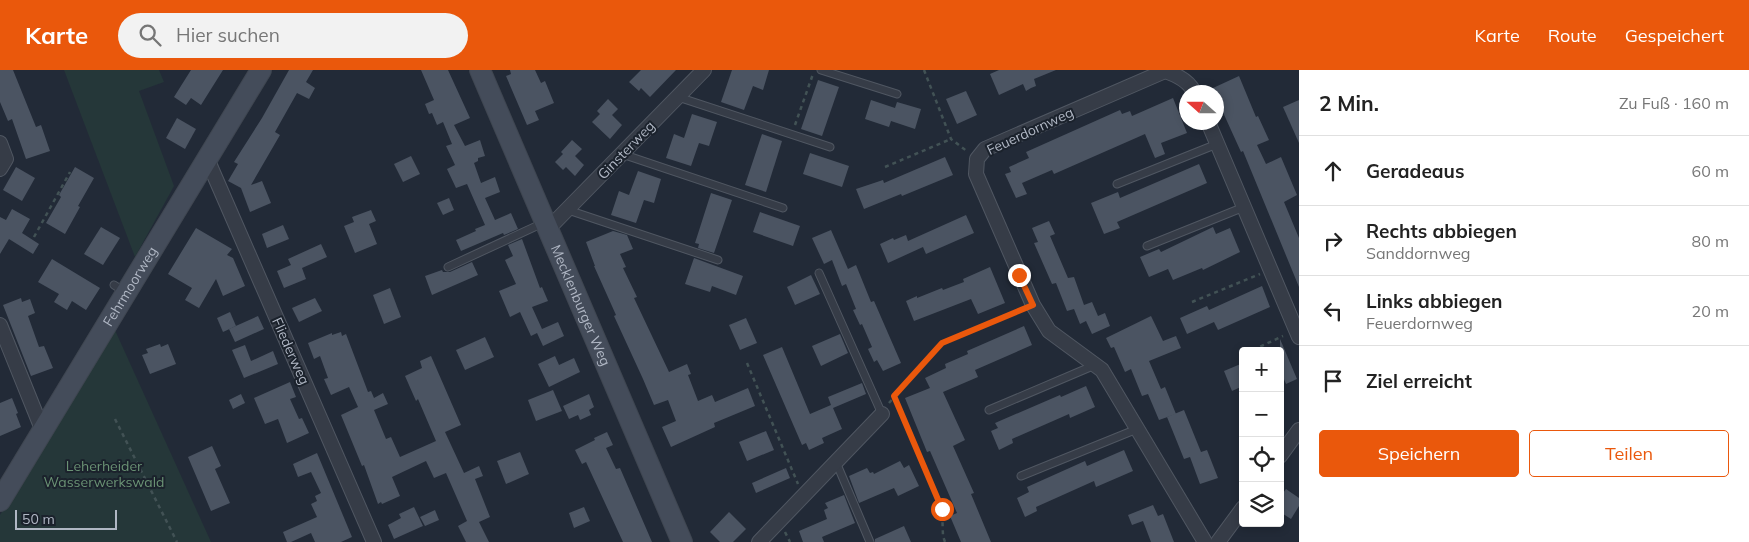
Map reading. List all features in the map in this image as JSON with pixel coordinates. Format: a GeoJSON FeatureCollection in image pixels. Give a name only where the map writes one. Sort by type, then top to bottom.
{"type":"FeatureCollection","features":[{"type":"Feature","properties":{"kind":"street","name":"Fehrmoorweg"},"geometry":{"type":"LineString","coordinates":[[0,501],[120,289],[208,160],[261,70]]}},
{"type":"Feature","properties":{"kind":"street","name":"Mecklenburger Weg"},"geometry":{"type":"LineString","coordinates":[[480,70],[682,542]]}},
{"type":"Feature","properties":{"kind":"street","name":"Ginsterweg"},"geometry":{"type":"LineString","coordinates":[[546,226],[568,210],[704,70]]}},
{"type":"Feature","properties":{"kind":"street","name":"Feuerdornweg"},"geometry":{"type":"LineString","coordinates":[[1188,85],[1178,76],[1165,72],[984,149],[977,159],[976,174],[1033,305],[1049,331],[1102,370],[1204,542]]}},
{"type":"Feature","properties":{"kind":"street"},"geometry":{"type":"LineString","coordinates":[[1211,130],[1297,333]]}},
{"type":"Feature","properties":{"kind":"street"},"geometry":{"type":"LineString","coordinates":[[0,143],[6,159],[0,169]]}},
{"type":"Feature","properties":{"kind":"street","name":"Fliederweg"},"geometry":{"type":"LineString","coordinates":[[208,160],[374,542]]}},
{"type":"Feature","properties":{"kind":"street"},"geometry":{"type":"LineString","coordinates":[[0,325],[42,429]]}},
{"type":"Feature","properties":{"kind":"street"},"geometry":{"type":"LineString","coordinates":[[759,542],[882,414]]}},
{"type":"Feature","properties":{"kind":"street"},"geometry":{"type":"LineString","coordinates":[[1284,451],[1299,430]]}},
{"type":"Feature","properties":{"kind":"street"},"geometry":{"type":"LineString","coordinates":[[1218,542],[1239,513]]}},
{"type":"Feature","properties":{"kind":"lane"},"geometry":{"type":"LineString","coordinates":[[821,70],[897,94]]}},
{"type":"Feature","properties":{"kind":"lane"},"geometry":{"type":"LineString","coordinates":[[677,97],[830,147]]}},
{"type":"Feature","properties":{"kind":"lane"},"geometry":{"type":"LineString","coordinates":[[1117,184],[1217,144]]}},
{"type":"Feature","properties":{"kind":"lane"},"geometry":{"type":"LineString","coordinates":[[622,154],[783,208]]}},
{"type":"Feature","properties":{"kind":"lane"},"geometry":{"type":"LineString","coordinates":[[1147,246],[1244,207]]}},
{"type":"Feature","properties":{"kind":"lane"},"geometry":{"type":"LineString","coordinates":[[568,210],[718,260]]}},
{"type":"Feature","properties":{"kind":"lane"},"geometry":{"type":"LineString","coordinates":[[448,267],[546,226]]}},
{"type":"Feature","properties":{"kind":"lane"},"geometry":{"type":"LineString","coordinates":[[819,273],[882,414]]}},
{"type":"Feature","properties":{"kind":"lane"},"geometry":{"type":"LineString","coordinates":[[989,410],[1095,365]]}},
{"type":"Feature","properties":{"kind":"lane"},"geometry":{"type":"LineString","coordinates":[[1021,476],[1137,429]]}},
{"type":"Feature","properties":{"kind":"lane"},"geometry":{"type":"LineString","coordinates":[[836,462],[870,542]]}},
{"type":"Feature","properties":{"kind":"path"},"geometry":{"type":"LineString","coordinates":[[792,135],[814,70]]}},
{"type":"Feature","properties":{"kind":"path"},"geometry":{"type":"LineString","coordinates":[[924,70],[951,139],[977,159]]}},
{"type":"Feature","properties":{"kind":"path"},"geometry":{"type":"LineString","coordinates":[[885,167],[951,139]]}},
{"type":"Feature","properties":{"kind":"path"},"geometry":{"type":"LineString","coordinates":[[34,237],[70,172]]}},
{"type":"Feature","properties":{"kind":"path"},"geometry":{"type":"LineString","coordinates":[[1192,302],[1270,269]]}},
{"type":"Feature","properties":{"kind":"path"},"geometry":{"type":"LineString","coordinates":[[882,414],[894,396],[942,343],[1033,305]]}},
{"type":"Feature","properties":{"kind":"path"},"geometry":{"type":"LineString","coordinates":[[1260,347],[1297,333]]}},
{"type":"Feature","properties":{"kind":"path"},"geometry":{"type":"LineString","coordinates":[[747,363],[803,496]]}},
{"type":"Feature","properties":{"kind":"path"},"geometry":{"type":"LineString","coordinates":[[894,396],[942,509],[945,542]]}},
{"type":"Feature","properties":{"kind":"path"},"geometry":{"type":"LineString","coordinates":[[115,419],[177,542]]}},
{"type":"Feature","properties":{"kind":"green space"},"geometry":{"type":"Polygon","coordinates":[[[64,70],[159,70],[164,82],[139,91],[174,186],[135,257],[64,70]]]}},
{"type":"Feature","properties":{"kind":"green space","name":"Leherheider Wasserwerkswald"},"geometry":{"type":"Polygon","coordinates":[[[114,328],[211,542],[0,542],[0,515],[114,328]]]}},
{"type":"Feature","properties":{"kind":"building"},"geometry":{"type":"Polygon","coordinates":[[[0,70],[13,70],[36,127],[41,125],[50,151],[26,159],[12,119],[8,121],[0,102],[0,70]]]}},
{"type":"Feature","properties":{"kind":"building"},"geometry":{"type":"Polygon","coordinates":[[[191,70],[223,70],[201,105],[191,98],[186,105],[174,97],[191,70]]]}},
{"type":"Feature","properties":{"kind":"building"},"geometry":{"type":"Polygon","coordinates":[[[289,70],[313,70],[306,82],[315,88],[309,99],[297,93],[275,132],[280,135],[251,185],[262,181],[271,203],[250,212],[241,188],[228,181],[238,164],[234,162],[289,70]]]}},
{"type":"Feature","properties":{"kind":"building"},"geometry":{"type":"Polygon","coordinates":[[[421,70],[448,70],[470,118],[454,125],[465,146],[480,140],[485,156],[478,158],[478,161],[474,163],[481,183],[495,177],[500,192],[485,198],[495,220],[511,213],[518,229],[504,235],[503,233],[461,251],[456,240],[485,225],[467,184],[456,188],[447,169],[455,165],[446,146],[452,144],[443,122],[437,125],[432,113],[429,114],[425,104],[434,100],[421,70]]]}},
{"type":"Feature","properties":{"kind":"building"},"geometry":{"type":"Polygon","coordinates":[[[510,70],[535,70],[541,83],[545,81],[554,103],[535,111],[539,120],[527,125],[506,76],[511,74],[510,70]]]}},
{"type":"Feature","properties":{"kind":"building"},"geometry":{"type":"Polygon","coordinates":[[[641,70],[676,70],[650,97],[641,88],[639,91],[629,82],[641,70]]]}},
{"type":"Feature","properties":{"kind":"building"},"geometry":{"type":"Polygon","coordinates":[[[732,70],[769,70],[763,90],[753,86],[744,110],[721,102],[732,70]]]}},
{"type":"Feature","properties":{"kind":"building"},"geometry":{"type":"Polygon","coordinates":[[[999,70],[1056,70],[1034,79],[1036,86],[1026,91],[1023,84],[999,95],[990,74],[999,70]]]}},
{"type":"Feature","properties":{"kind":"building"},"geometry":{"type":"Polygon","coordinates":[[[1239,76],[1256,117],[1258,116],[1269,140],[1257,145],[1266,164],[1281,157],[1297,195],[1284,202],[1299,238],[1299,287],[1243,151],[1241,152],[1224,115],[1224,85],[1220,85],[1239,76]]]}},
{"type":"Feature","properties":{"kind":"building"},"geometry":{"type":"Polygon","coordinates":[[[818,80],[839,87],[822,136],[801,129],[818,80]]]}},
{"type":"Feature","properties":{"kind":"building"},"geometry":{"type":"Polygon","coordinates":[[[966,91],[977,115],[957,124],[946,99],[966,91]]]}},
{"type":"Feature","properties":{"kind":"building"},"geometry":{"type":"Polygon","coordinates":[[[1173,98],[1179,113],[1179,130],[1186,130],[1187,133],[1161,143],[1165,154],[1155,158],[1145,134],[1054,174],[1052,170],[1022,183],[1027,194],[1016,198],[1005,174],[1011,172],[1009,167],[1029,158],[1026,152],[1120,110],[1122,114],[1130,111],[1132,116],[1173,98]]]}},
{"type":"Feature","properties":{"kind":"building"},"geometry":{"type":"Polygon","coordinates":[[[608,99],[618,109],[612,115],[622,125],[610,139],[592,122],[600,114],[597,111],[608,99]]]}},
{"type":"Feature","properties":{"kind":"building"},"geometry":{"type":"Polygon","coordinates":[[[871,100],[895,108],[897,102],[921,109],[915,129],[891,121],[889,127],[865,119],[871,100]]]}},
{"type":"Feature","properties":{"kind":"building"},"geometry":{"type":"Polygon","coordinates":[[[1299,100],[1299,143],[1283,107],[1299,100]]]}},
{"type":"Feature","properties":{"kind":"building"},"geometry":{"type":"Polygon","coordinates":[[[692,114],[717,122],[709,146],[699,143],[691,166],[666,158],[674,134],[684,138],[692,114]]]}},
{"type":"Feature","properties":{"kind":"building"},"geometry":{"type":"Polygon","coordinates":[[[177,118],[196,129],[185,149],[166,138],[177,118]]]}},
{"type":"Feature","properties":{"kind":"building"},"geometry":{"type":"Polygon","coordinates":[[[762,134],[782,141],[766,192],[745,185],[762,134]]]}},
{"type":"Feature","properties":{"kind":"building"},"geometry":{"type":"Polygon","coordinates":[[[572,140],[582,149],[575,156],[584,165],[575,176],[566,167],[563,170],[555,162],[572,140]]]}},
{"type":"Feature","properties":{"kind":"building"},"geometry":{"type":"Polygon","coordinates":[[[810,153],[849,166],[842,187],[803,174],[810,153]]]}},
{"type":"Feature","properties":{"kind":"building"},"geometry":{"type":"Polygon","coordinates":[[[411,156],[420,174],[403,182],[394,164],[411,156]]]}},
{"type":"Feature","properties":{"kind":"building"},"geometry":{"type":"Polygon","coordinates":[[[945,157],[953,175],[864,209],[856,189],[883,180],[884,183],[945,157]]]}},
{"type":"Feature","properties":{"kind":"building"},"geometry":{"type":"Polygon","coordinates":[[[1199,164],[1207,183],[1117,222],[1120,228],[1104,234],[1091,203],[1118,192],[1120,198],[1199,164]]]}},
{"type":"Feature","properties":{"kind":"building"},"geometry":{"type":"Polygon","coordinates":[[[16,167],[35,178],[22,201],[3,190],[16,167]]]}},
{"type":"Feature","properties":{"kind":"building"},"geometry":{"type":"Polygon","coordinates":[[[75,167],[94,178],[65,234],[46,223],[75,167]]]}},
{"type":"Feature","properties":{"kind":"building"},"geometry":{"type":"Polygon","coordinates":[[[638,171],[661,179],[654,203],[644,200],[636,223],[611,215],[619,191],[629,195],[638,171]]]}},
{"type":"Feature","properties":{"kind":"building"},"geometry":{"type":"Polygon","coordinates":[[[711,193],[732,200],[714,253],[698,248],[699,244],[695,243],[711,193]]]}},
{"type":"Feature","properties":{"kind":"building"},"geometry":{"type":"Polygon","coordinates":[[[449,198],[454,210],[443,215],[437,203],[449,198]]]}},
{"type":"Feature","properties":{"kind":"building"},"geometry":{"type":"Polygon","coordinates":[[[12,209],[30,219],[22,233],[39,244],[33,254],[9,239],[0,254],[0,217],[6,220],[12,209]]]}},
{"type":"Feature","properties":{"kind":"building"},"geometry":{"type":"Polygon","coordinates":[[[371,210],[376,221],[369,224],[377,244],[355,253],[344,226],[354,222],[352,217],[371,210]]]}},
{"type":"Feature","properties":{"kind":"building"},"geometry":{"type":"Polygon","coordinates":[[[760,212],[800,226],[793,246],[753,232],[760,212]]]}},
{"type":"Feature","properties":{"kind":"building"},"geometry":{"type":"Polygon","coordinates":[[[966,215],[974,233],[926,254],[923,247],[888,263],[880,244],[906,235],[908,241],[966,215]]]}},
{"type":"Feature","properties":{"kind":"building"},"geometry":{"type":"Polygon","coordinates":[[[1049,221],[1055,234],[1050,236],[1068,278],[1074,277],[1084,305],[1092,302],[1098,316],[1105,313],[1110,326],[1092,334],[1086,321],[1080,324],[1074,309],[1067,311],[1056,283],[1052,284],[1034,243],[1038,242],[1032,228],[1049,221]]]}},
{"type":"Feature","properties":{"kind":"building"},"geometry":{"type":"Polygon","coordinates":[[[283,225],[289,239],[267,248],[262,234],[283,225]]]}},
{"type":"Feature","properties":{"kind":"building"},"geometry":{"type":"Polygon","coordinates":[[[101,227],[120,238],[103,265],[84,254],[101,227]]]}},
{"type":"Feature","properties":{"kind":"building"},"geometry":{"type":"Polygon","coordinates":[[[1213,227],[1216,234],[1230,228],[1240,252],[1203,270],[1202,268],[1173,280],[1168,269],[1149,277],[1140,257],[1159,249],[1161,252],[1213,227]]]}},
{"type":"Feature","properties":{"kind":"building"},"geometry":{"type":"Polygon","coordinates":[[[196,228],[232,249],[227,255],[233,258],[245,286],[223,296],[216,279],[199,308],[185,300],[192,288],[168,274],[196,228]]]}},
{"type":"Feature","properties":{"kind":"building"},"geometry":{"type":"Polygon","coordinates":[[[831,230],[848,269],[856,265],[871,302],[874,301],[901,363],[883,371],[877,360],[874,362],[868,349],[872,347],[862,324],[860,325],[853,310],[856,309],[846,284],[842,286],[832,260],[824,264],[812,238],[831,230]]]}},
{"type":"Feature","properties":{"kind":"building"},"geometry":{"type":"Polygon","coordinates":[[[613,231],[627,235],[633,249],[620,254],[626,267],[623,268],[637,297],[634,298],[669,372],[687,364],[691,374],[688,375],[698,401],[712,395],[715,402],[748,388],[755,406],[714,423],[715,427],[671,447],[662,427],[676,421],[668,400],[654,405],[614,316],[616,315],[594,266],[586,242],[613,231]]]}},
{"type":"Feature","properties":{"kind":"building"},"geometry":{"type":"Polygon","coordinates":[[[522,239],[540,288],[542,287],[548,301],[532,307],[542,329],[558,322],[564,336],[543,346],[537,333],[531,336],[520,312],[510,317],[499,291],[516,284],[505,260],[513,256],[508,245],[522,239]]]}},
{"type":"Feature","properties":{"kind":"building"},"geometry":{"type":"Polygon","coordinates":[[[321,244],[327,257],[302,268],[306,279],[284,288],[277,271],[291,265],[288,259],[321,244]]]}},
{"type":"Feature","properties":{"kind":"building"},"geometry":{"type":"Polygon","coordinates":[[[694,258],[743,276],[736,295],[712,286],[710,292],[685,284],[694,258]]]}},
{"type":"Feature","properties":{"kind":"building"},"geometry":{"type":"Polygon","coordinates":[[[52,259],[100,288],[86,310],[72,301],[67,310],[54,302],[59,294],[38,282],[52,259]]]}},
{"type":"Feature","properties":{"kind":"building"},"geometry":{"type":"Polygon","coordinates":[[[472,262],[478,275],[432,295],[425,276],[442,270],[443,272],[450,272],[472,262]]]}},
{"type":"Feature","properties":{"kind":"building"},"geometry":{"type":"Polygon","coordinates":[[[990,267],[1005,303],[978,314],[971,299],[914,321],[906,301],[964,282],[963,279],[990,267]]]}},
{"type":"Feature","properties":{"kind":"building"},"geometry":{"type":"Polygon","coordinates":[[[811,275],[820,294],[795,305],[787,287],[811,275]]]}},
{"type":"Feature","properties":{"kind":"building"},"geometry":{"type":"Polygon","coordinates":[[[1262,286],[1270,307],[1218,330],[1214,322],[1187,334],[1180,318],[1207,306],[1209,310],[1262,286]]]}},
{"type":"Feature","properties":{"kind":"building"},"geometry":{"type":"Polygon","coordinates":[[[390,288],[401,317],[384,324],[373,295],[390,288]]]}},
{"type":"Feature","properties":{"kind":"building"},"geometry":{"type":"Polygon","coordinates":[[[21,298],[22,302],[30,299],[35,313],[28,316],[39,347],[44,346],[53,368],[31,376],[3,305],[21,298]]]}},
{"type":"Feature","properties":{"kind":"building"},"geometry":{"type":"Polygon","coordinates":[[[315,298],[322,311],[299,322],[292,308],[315,298]]]}},
{"type":"Feature","properties":{"kind":"building"},"geometry":{"type":"Polygon","coordinates":[[[230,312],[236,326],[223,332],[217,318],[230,312]]]}},
{"type":"Feature","properties":{"kind":"building"},"geometry":{"type":"Polygon","coordinates":[[[258,316],[264,329],[235,342],[229,329],[258,316]]]}},
{"type":"Feature","properties":{"kind":"building"},"geometry":{"type":"Polygon","coordinates":[[[1151,316],[1163,341],[1176,336],[1181,348],[1149,361],[1161,389],[1165,387],[1176,414],[1159,420],[1148,394],[1142,396],[1131,369],[1125,372],[1114,347],[1111,348],[1106,338],[1151,316]]]}},
{"type":"Feature","properties":{"kind":"building"},"geometry":{"type":"Polygon","coordinates":[[[746,318],[757,343],[740,350],[729,325],[746,318]]]}},
{"type":"Feature","properties":{"kind":"building"},"geometry":{"type":"Polygon","coordinates":[[[1024,326],[1032,345],[975,370],[978,377],[943,392],[965,440],[953,446],[974,493],[971,494],[991,542],[961,542],[950,516],[957,513],[930,451],[927,452],[905,398],[930,388],[925,378],[946,368],[945,364],[968,354],[967,351],[1024,326]]]}},
{"type":"Feature","properties":{"kind":"building"},"geometry":{"type":"Polygon","coordinates":[[[341,332],[342,336],[346,334],[368,392],[371,391],[374,398],[383,393],[388,404],[374,410],[386,439],[391,437],[400,457],[436,441],[418,399],[416,401],[405,376],[422,368],[420,361],[431,356],[461,425],[445,432],[464,473],[479,466],[483,476],[475,479],[490,517],[479,522],[489,542],[466,542],[458,526],[467,521],[446,473],[434,478],[426,461],[392,477],[400,496],[378,504],[364,465],[362,466],[341,415],[358,407],[349,387],[331,395],[324,379],[328,378],[320,356],[314,359],[308,343],[332,333],[332,335],[341,332]]]}},
{"type":"Feature","properties":{"kind":"building"},"geometry":{"type":"Polygon","coordinates":[[[840,334],[848,353],[821,366],[812,346],[840,334]]]}},
{"type":"Feature","properties":{"kind":"building"},"geometry":{"type":"Polygon","coordinates":[[[485,337],[494,357],[465,370],[456,350],[485,337]]]}},
{"type":"Feature","properties":{"kind":"building"},"geometry":{"type":"Polygon","coordinates":[[[160,344],[161,347],[168,344],[176,364],[150,374],[142,355],[148,353],[146,349],[160,344]]]}},
{"type":"Feature","properties":{"kind":"building"},"geometry":{"type":"Polygon","coordinates":[[[245,345],[251,361],[273,351],[278,364],[244,378],[232,350],[245,345]]]}},
{"type":"Feature","properties":{"kind":"building"},"geometry":{"type":"Polygon","coordinates":[[[782,347],[810,414],[831,405],[828,397],[862,383],[866,394],[833,408],[842,429],[822,438],[824,443],[809,450],[806,443],[802,445],[763,355],[782,347]]]}},
{"type":"Feature","properties":{"kind":"building"},"geometry":{"type":"Polygon","coordinates":[[[1284,348],[1297,379],[1286,384],[1284,379],[1284,348]]]}},
{"type":"Feature","properties":{"kind":"building"},"geometry":{"type":"Polygon","coordinates":[[[555,356],[559,365],[574,358],[580,372],[549,387],[538,364],[555,356]]]}},
{"type":"Feature","properties":{"kind":"building"},"geometry":{"type":"Polygon","coordinates":[[[1239,365],[1239,388],[1232,391],[1224,371],[1239,365]]]}},
{"type":"Feature","properties":{"kind":"building"},"geometry":{"type":"Polygon","coordinates":[[[290,382],[296,397],[290,399],[299,419],[302,418],[309,433],[287,443],[278,419],[265,424],[254,398],[290,382]]]}},
{"type":"Feature","properties":{"kind":"building"},"geometry":{"type":"Polygon","coordinates":[[[1086,386],[1095,407],[1070,418],[1069,414],[1012,439],[1013,443],[999,450],[991,431],[998,428],[995,423],[1086,386]]]}},
{"type":"Feature","properties":{"kind":"building"},"geometry":{"type":"Polygon","coordinates":[[[553,390],[562,411],[536,421],[528,400],[553,390]]]}},
{"type":"Feature","properties":{"kind":"building"},"geometry":{"type":"Polygon","coordinates":[[[241,394],[245,403],[233,409],[229,400],[241,394]]]}},
{"type":"Feature","properties":{"kind":"building"},"geometry":{"type":"Polygon","coordinates":[[[589,394],[594,407],[589,410],[591,415],[580,420],[578,415],[569,419],[563,406],[589,394]]]}},
{"type":"Feature","properties":{"kind":"building"},"geometry":{"type":"Polygon","coordinates":[[[12,398],[21,427],[0,436],[0,403],[12,398]]]}},
{"type":"Feature","properties":{"kind":"building"},"geometry":{"type":"Polygon","coordinates":[[[1184,410],[1201,452],[1207,450],[1218,478],[1200,484],[1190,457],[1184,459],[1167,417],[1184,410]]]}},
{"type":"Feature","properties":{"kind":"building"},"geometry":{"type":"Polygon","coordinates":[[[766,431],[774,450],[747,461],[739,442],[766,431]]]}},
{"type":"Feature","properties":{"kind":"building"},"geometry":{"type":"Polygon","coordinates":[[[607,432],[613,445],[606,448],[616,469],[620,468],[652,542],[623,542],[586,462],[582,464],[575,450],[607,432]]]}},
{"type":"Feature","properties":{"kind":"building"},"geometry":{"type":"Polygon","coordinates":[[[212,446],[221,466],[215,469],[230,503],[211,511],[188,457],[212,446]]]}},
{"type":"Feature","properties":{"kind":"building"},"geometry":{"type":"Polygon","coordinates":[[[1124,450],[1133,471],[1096,487],[1094,481],[1036,507],[1037,511],[1025,517],[1017,498],[1029,492],[1027,487],[1085,461],[1087,466],[1124,450]]]}},
{"type":"Feature","properties":{"kind":"building"},"geometry":{"type":"Polygon","coordinates":[[[520,452],[529,474],[506,484],[497,461],[520,452]]]}},
{"type":"Feature","properties":{"kind":"building"},"geometry":{"type":"Polygon","coordinates":[[[317,453],[352,537],[341,542],[315,542],[311,533],[287,542],[283,532],[317,517],[311,504],[317,501],[315,496],[321,493],[311,472],[298,477],[293,464],[317,453]]]}},
{"type":"Feature","properties":{"kind":"building"},"geometry":{"type":"Polygon","coordinates":[[[900,461],[904,468],[909,465],[919,486],[898,496],[894,488],[859,503],[849,476],[867,468],[870,473],[873,472],[874,474],[900,461]]]}},
{"type":"Feature","properties":{"kind":"building"},"geometry":{"type":"Polygon","coordinates":[[[786,468],[790,478],[756,493],[752,483],[786,468]]]}},
{"type":"Feature","properties":{"kind":"building"},"geometry":{"type":"Polygon","coordinates":[[[1286,489],[1299,498],[1299,506],[1291,519],[1284,515],[1284,492],[1286,489]]]}},
{"type":"Feature","properties":{"kind":"building"},"geometry":{"type":"Polygon","coordinates":[[[844,495],[855,523],[822,537],[824,542],[803,542],[799,531],[827,519],[824,510],[828,508],[825,503],[844,495]]]}},
{"type":"Feature","properties":{"kind":"building"},"geometry":{"type":"Polygon","coordinates":[[[1153,505],[1158,516],[1163,514],[1174,542],[1151,542],[1143,521],[1132,525],[1128,515],[1153,505]]]}},
{"type":"Feature","properties":{"kind":"building"},"geometry":{"type":"Polygon","coordinates":[[[414,507],[423,526],[394,539],[388,525],[401,518],[399,514],[414,507]]]}},
{"type":"Feature","properties":{"kind":"building"},"geometry":{"type":"Polygon","coordinates":[[[584,507],[590,521],[574,528],[569,513],[584,507]]]}},
{"type":"Feature","properties":{"kind":"building"},"geometry":{"type":"Polygon","coordinates":[[[435,510],[439,520],[425,526],[420,517],[435,510]]]}},
{"type":"Feature","properties":{"kind":"building"},"geometry":{"type":"Polygon","coordinates":[[[729,512],[746,529],[733,542],[720,542],[710,532],[729,512]]]}},
{"type":"Feature","properties":{"kind":"building"},"geometry":{"type":"Polygon","coordinates":[[[904,526],[911,542],[875,542],[875,539],[904,526]]]}},
{"type":"Feature","properties":{"kind":"route"},"geometry":{"type":"LineString","coordinates":[[942,509],[894,396],[942,343],[1033,305],[1019,275]]}}]}
